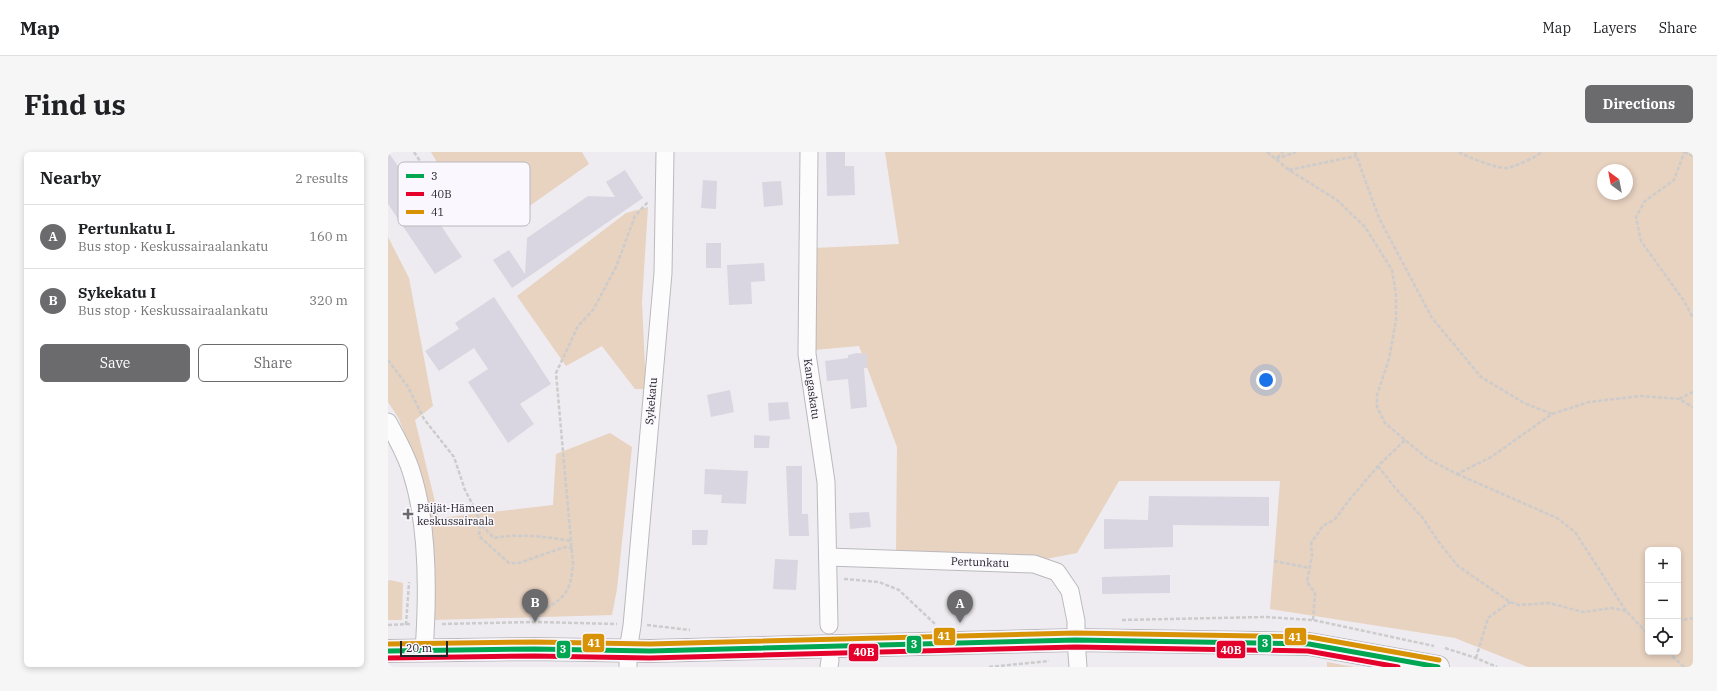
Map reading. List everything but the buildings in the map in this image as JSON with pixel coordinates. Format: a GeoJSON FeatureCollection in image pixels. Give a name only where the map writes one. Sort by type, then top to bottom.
{"type":"FeatureCollection","features":[{"type":"Feature","properties":{"kind":"street","name":"Sykekatu"},"geometry":{"type":"LineString","coordinates":[[628,658],[663,273],[665,152]]}},
{"type":"Feature","properties":{"kind":"street","name":"Kangaskatu"},"geometry":{"type":"LineString","coordinates":[[809,152],[807,354],[826,482],[829,625]]}},
{"type":"Feature","properties":{"kind":"street"},"geometry":{"type":"LineString","coordinates":[[388,422],[403,450],[413,475],[421,516],[425,552],[426,589],[424,650]]}},
{"type":"Feature","properties":{"kind":"street","name":"Pertunkatu"},"geometry":{"type":"LineString","coordinates":[[828,557],[1034,564],[1057,572],[1070,591],[1076,621],[1078,667]]}},
{"type":"Feature","properties":{"kind":"street"},"geometry":{"type":"LineString","coordinates":[[388,651],[424,650],[628,658],[650,651],[1076,640],[1309,644],[1438,667]]}},
{"type":"Feature","properties":{"kind":"path"},"geometry":{"type":"LineString","coordinates":[[414,152],[421,162]]}},
{"type":"Feature","properties":{"kind":"path"},"geometry":{"type":"LineString","coordinates":[[1266,152],[1289,170],[1337,200],[1365,227],[1392,270],[1396,294],[1396,320],[1388,359],[1377,395],[1377,407],[1385,423],[1428,459],[1457,474],[1558,518],[1575,532],[1626,611],[1645,630]]}},
{"type":"Feature","properties":{"kind":"path"},"geometry":{"type":"LineString","coordinates":[[1276,160],[1284,152]]}},
{"type":"Feature","properties":{"kind":"path"},"geometry":{"type":"LineString","coordinates":[[1276,160],[1296,152]]}},
{"type":"Feature","properties":{"kind":"path"},"geometry":{"type":"LineString","coordinates":[[1355,152],[1379,218],[1432,318],[1481,377],[1524,403],[1552,414]]}},
{"type":"Feature","properties":{"kind":"path"},"geometry":{"type":"LineString","coordinates":[[1459,152],[1468,158],[1506,168],[1536,157],[1542,152]]}},
{"type":"Feature","properties":{"kind":"path"},"geometry":{"type":"LineString","coordinates":[[1693,156],[1685,152],[1674,180],[1645,201],[1636,217],[1641,241],[1684,300],[1693,318]]}},
{"type":"Feature","properties":{"kind":"path"},"geometry":{"type":"LineString","coordinates":[[1289,170],[1356,156]]}},
{"type":"Feature","properties":{"kind":"path"},"geometry":{"type":"LineString","coordinates":[[535,622],[539,613],[563,596],[570,583],[573,564],[556,373],[578,326],[593,310],[616,267],[635,216],[649,200]]}},
{"type":"Feature","properties":{"kind":"path"},"geometry":{"type":"LineString","coordinates":[[388,360],[408,387],[424,420],[454,457],[465,490],[480,524],[479,536],[509,563],[519,563],[565,547],[572,548]]}},
{"type":"Feature","properties":{"kind":"path"},"geometry":{"type":"LineString","coordinates":[[1679,399],[1693,392]]}},
{"type":"Feature","properties":{"kind":"path"},"geometry":{"type":"LineString","coordinates":[[1457,474],[1491,457],[1552,414],[1589,402],[1641,396],[1679,399],[1693,407]]}},
{"type":"Feature","properties":{"kind":"path"},"geometry":{"type":"LineString","coordinates":[[1313,620],[1315,593],[1307,582],[1312,556],[1312,543],[1323,526],[1335,519],[1378,466],[1405,440]]}},
{"type":"Feature","properties":{"kind":"path"},"geometry":{"type":"LineString","coordinates":[[1378,466],[1396,489],[1422,517],[1441,545],[1458,566],[1510,602],[1519,605],[1549,603],[1582,612],[1612,608],[1626,611]]}},
{"type":"Feature","properties":{"kind":"path"},"geometry":{"type":"LineString","coordinates":[[480,524],[494,538],[507,535],[572,541]]}},
{"type":"Feature","properties":{"kind":"path"},"geometry":{"type":"LineString","coordinates":[[1274,561],[1310,568]]}},
{"type":"Feature","properties":{"kind":"path"},"geometry":{"type":"LineString","coordinates":[[828,578],[879,582],[899,590],[936,625]]}},
{"type":"Feature","properties":{"kind":"path"},"geometry":{"type":"LineString","coordinates":[[388,625],[406,625],[409,579]]}},
{"type":"Feature","properties":{"kind":"path"},"geometry":{"type":"LineString","coordinates":[[1476,658],[1488,618],[1510,602]]}},
{"type":"Feature","properties":{"kind":"path"},"geometry":{"type":"LineString","coordinates":[[1681,620],[1693,618]]}},
{"type":"Feature","properties":{"kind":"path"},"geometry":{"type":"LineString","coordinates":[[1671,655],[1684,667]]}},
{"type":"Feature","properties":{"kind":"path"},"geometry":{"type":"LineString","coordinates":[[989,667],[1050,661]]}},
{"type":"Feature","properties":{"kind":"shaded area"},"geometry":{"type":"Polygon","coordinates":[[[431,152],[582,152],[589,164],[530,206],[530,162],[437,162],[431,152]]]}},
{"type":"Feature","properties":{"kind":"shaded area"},"geometry":{"type":"Polygon","coordinates":[[[885,152],[1693,152],[1693,667],[1528,667],[1455,638],[1270,609],[1280,481],[1119,481],[1077,553],[1041,560],[896,553],[897,447],[859,346],[814,350],[815,248],[899,244],[885,152]]]}},
{"type":"Feature","properties":{"kind":"shaded area"},"geometry":{"type":"Polygon","coordinates":[[[648,207],[642,302],[646,389],[635,389],[602,346],[566,366],[517,296],[626,213],[648,207]]]}},
{"type":"Feature","properties":{"kind":"shaded area"},"geometry":{"type":"Polygon","coordinates":[[[388,237],[409,278],[433,406],[415,420],[439,518],[553,505],[556,454],[610,433],[632,447],[617,589],[612,615],[433,620],[434,546],[423,482],[399,419],[388,402],[388,237]]]}},
{"type":"Feature","properties":{"kind":"shaded area"},"geometry":{"type":"Polygon","coordinates":[[[390,580],[403,583],[402,620],[388,620],[388,581],[390,580]]]}},
{"type":"Feature","properties":{"kind":"shaded area"},"geometry":{"type":"Polygon","coordinates":[[[1327,662],[1354,667],[1327,667],[1327,662]]]}},
{"type":"Feature","properties":{"kind":"transit line","name":"41"},"geometry":{"type":"LineString","coordinates":[[388,644],[534,642],[650,644],[1076,633],[1310,637],[1439,660]]}},
{"type":"Feature","properties":{"kind":"transit line","name":"3"},"geometry":{"type":"LineString","coordinates":[[388,651],[534,649],[650,651],[1076,640],[1309,644],[1438,667]]}},
{"type":"Feature","properties":{"kind":"transit line","name":"40B"},"geometry":{"type":"LineString","coordinates":[[388,658],[534,656],[650,658],[1076,647],[1308,651],[1398,667]]}},
{"type":"Feature","properties":{"kind":"place","name":"Päijät-Hämeen keskussairaala"},"geometry":{"type":"Point","coordinates":[408,514]}},
{"type":"Feature","properties":{"kind":"place","name":"Sykekatu I"},"geometry":{"type":"Point","coordinates":[535,622]}},
{"type":"Feature","properties":{"kind":"place","name":"Pertunkatu L"},"geometry":{"type":"Point","coordinates":[960,623]}}]}
